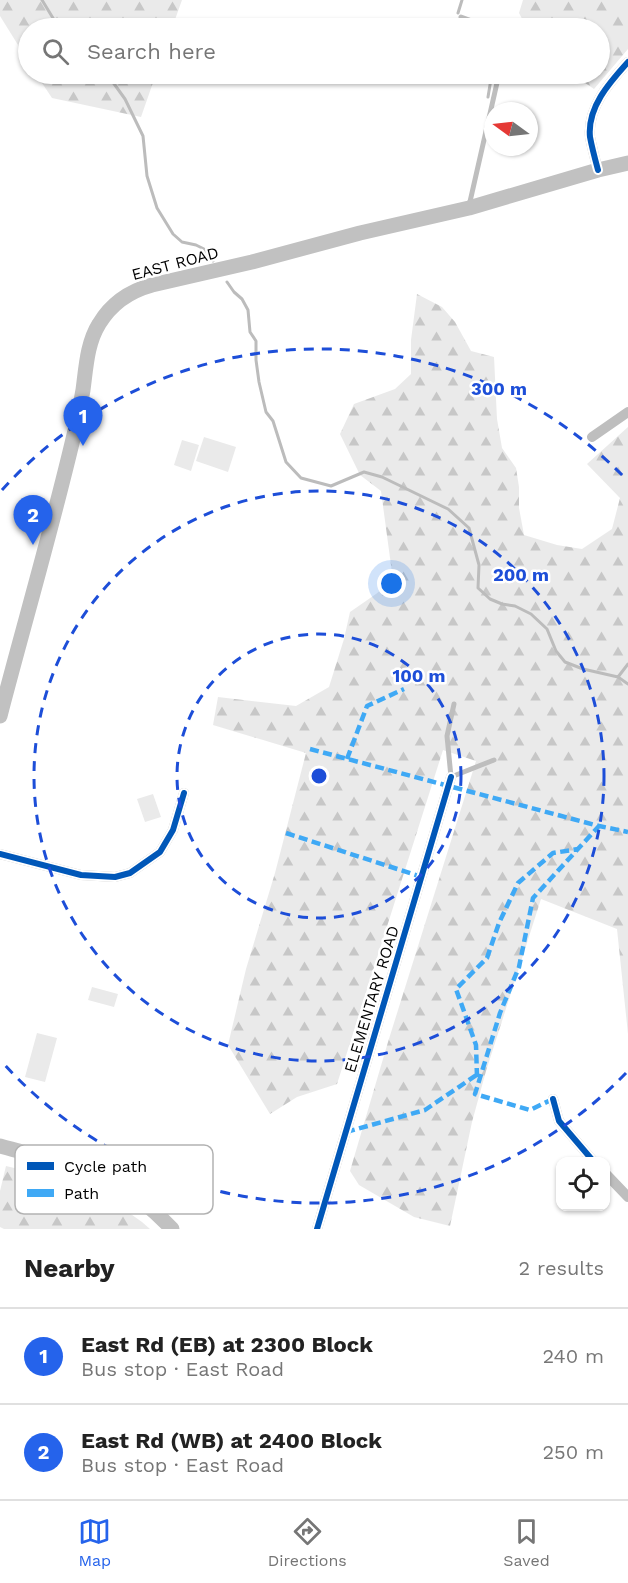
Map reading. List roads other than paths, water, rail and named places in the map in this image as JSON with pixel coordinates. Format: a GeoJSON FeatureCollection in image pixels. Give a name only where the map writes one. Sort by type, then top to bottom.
{"type":"FeatureCollection","features":[{"type":"Feature","properties":{"kind":"main road","name":"EAST ROAD"},"geometry":{"type":"LineString","coordinates":[[0,716],[70,454],[93,336],[108,312],[129,294],[152,285],[469,208],[628,163]]}},
{"type":"Feature","properties":{"kind":"main road"},"geometry":{"type":"LineString","coordinates":[[0,1146],[15,1150]]}},
{"type":"Feature","properties":{"kind":"main road"},"geometry":{"type":"LineString","coordinates":[[158,1214],[172,1229]]}},
{"type":"Feature","properties":{"kind":"street"},"geometry":{"type":"LineString","coordinates":[[610,83],[628,62]]}},
{"type":"Feature","properties":{"kind":"street"},"geometry":{"type":"LineString","coordinates":[[598,170],[590,137],[591,118],[609,84]]}},
{"type":"Feature","properties":{"kind":"street"},"geometry":{"type":"LineString","coordinates":[[592,437],[628,412]]}},
{"type":"Feature","properties":{"kind":"street","name":"ELEMENTARY ROAD"},"geometry":{"type":"LineString","coordinates":[[318,1229],[451,777]]}},
{"type":"Feature","properties":{"kind":"street"},"geometry":{"type":"LineString","coordinates":[[0,854],[81,875],[115,877],[130,873],[160,852],[173,830],[184,793]]}},
{"type":"Feature","properties":{"kind":"street"},"geometry":{"type":"LineString","coordinates":[[553,1099],[559,1121],[590,1157]]}},
{"type":"Feature","properties":{"kind":"street"},"geometry":{"type":"LineString","coordinates":[[610,1178],[628,1197]]}},
{"type":"Feature","properties":{"kind":"lane"},"geometry":{"type":"LineString","coordinates":[[469,208],[497,84]]}},
{"type":"Feature","properties":{"kind":"lane"},"geometry":{"type":"LineString","coordinates":[[454,704],[447,736],[451,777],[494,760]]}},
{"type":"Feature","properties":{"kind":"waterway"},"geometry":{"type":"LineString","coordinates":[[42,0],[53,18]]}},
{"type":"Feature","properties":{"kind":"waterway"},"geometry":{"type":"LineString","coordinates":[[458,13],[462,0]]}},
{"type":"Feature","properties":{"kind":"waterway"},"geometry":{"type":"LineString","coordinates":[[114,84],[125,99],[143,136],[147,176],[157,208],[173,234],[182,242],[204,249],[213,261]]}},
{"type":"Feature","properties":{"kind":"waterway"},"geometry":{"type":"LineString","coordinates":[[488,97],[490,84]]}},
{"type":"Feature","properties":{"kind":"waterway"},"geometry":{"type":"LineString","coordinates":[[227,282],[242,299],[248,310],[250,332],[256,341],[259,382],[266,412],[273,421],[286,462],[301,478],[331,486],[364,472],[382,477],[448,509],[469,528],[479,565],[478,588],[490,599],[515,606],[531,614],[547,629],[556,651],[565,662],[583,669],[618,677],[628,684]]}},
{"type":"Feature","properties":{"kind":"waterway"},"geometry":{"type":"LineString","coordinates":[[618,677],[628,664]]}},
{"type":"Feature","properties":{"kind":"place","name":"East Rd (EB) at 2300 Block"},"geometry":{"type":"Point","coordinates":[83,446]}},
{"type":"Feature","properties":{"kind":"place","name":"East Rd (WB) at 2400 Block"},"geometry":{"type":"Point","coordinates":[33,545]}}]}
